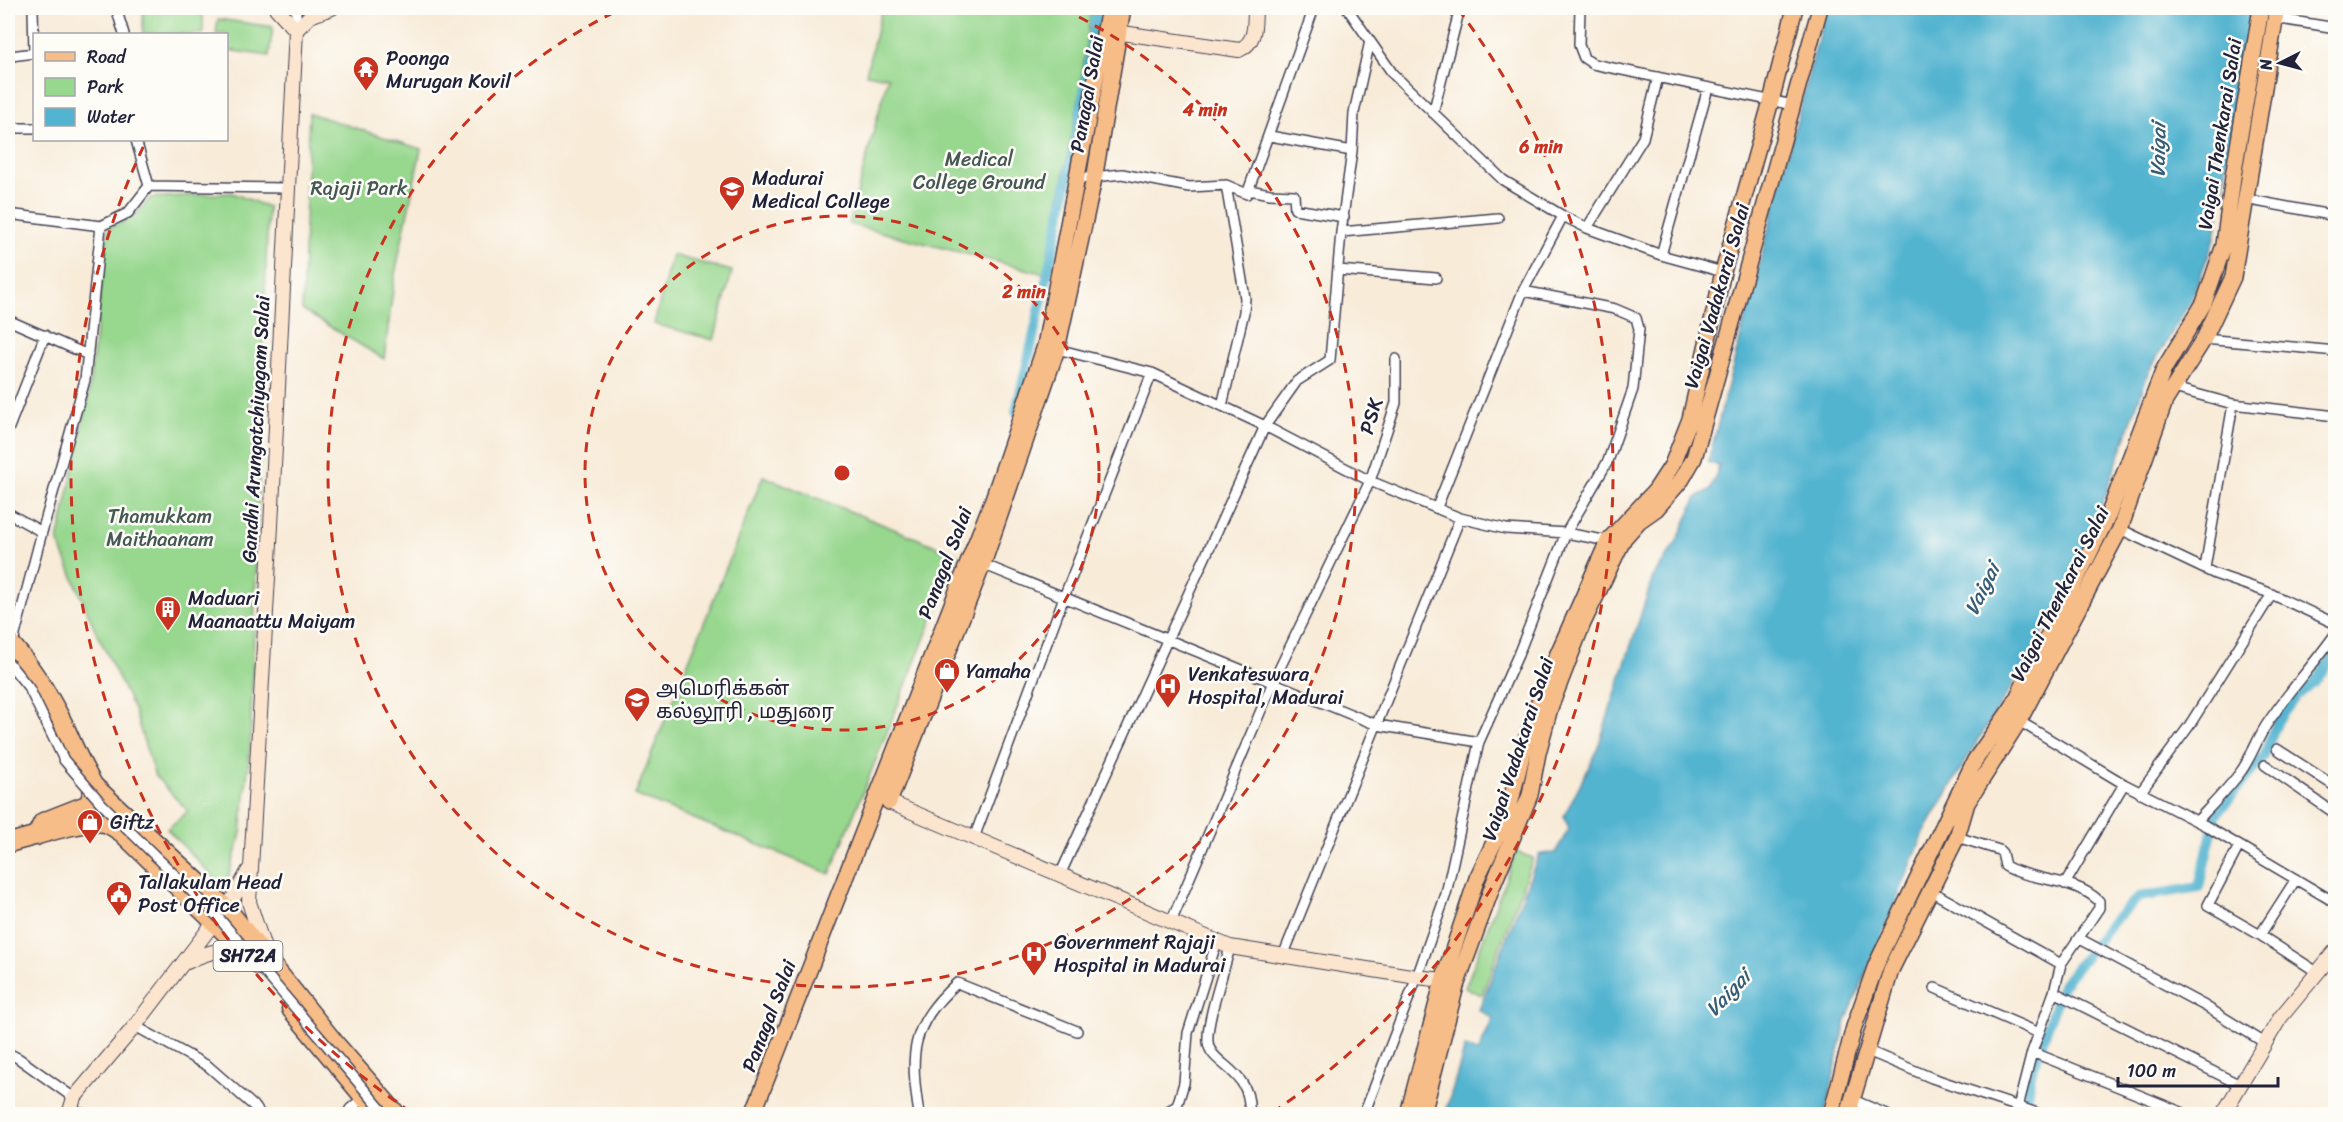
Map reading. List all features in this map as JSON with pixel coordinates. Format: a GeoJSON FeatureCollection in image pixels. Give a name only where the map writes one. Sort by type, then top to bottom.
{"type":"FeatureCollection","features":[{"type":"Feature","properties":{"kind":"highway","name":"SH72A"},"geometry":{"type":"LineString","coordinates":[[9,650],[41,686],[64,726],[80,765],[94,786],[221,915],[396,1114]]}},
{"type":"Feature","properties":{"kind":"highway"},"geometry":{"type":"LineString","coordinates":[[8,843],[36,836],[44,822],[89,804],[94,786]]}},
{"type":"Feature","properties":{"kind":"highway","name":"SH72A"},"geometry":{"type":"LineString","coordinates":[[36,836],[96,822],[107,824],[121,832],[221,915]]}},
{"type":"Feature","properties":{"kind":"highway","name":"SH72A"},"geometry":{"type":"LineString","coordinates":[[266,968],[363,1098],[378,1114]]}},
{"type":"Feature","properties":{"kind":"main road","name":"Panagal Salai"},"geometry":{"type":"LineString","coordinates":[[889,802],[976,561],[993,499],[1051,347],[1094,177],[1113,32],[1109,8]]}},
{"type":"Feature","properties":{"kind":"main road","name":"Panagal Salai"},"geometry":{"type":"LineString","coordinates":[[1051,347],[1076,179],[1113,32],[1124,8]]}},
{"type":"Feature","properties":{"kind":"main road","name":"Vaigai Vadakarai Salai"},"geometry":{"type":"LineString","coordinates":[[1408,1114],[1449,983],[1477,878],[1508,813],[1525,743],[1548,676],[1608,541],[1655,490],[1672,465],[1690,419],[1723,272],[1795,8]]}},
{"type":"Feature","properties":{"kind":"main road","name":"Vaigai Vadakarai Salai"},"geometry":{"type":"LineString","coordinates":[[1423,1114],[1449,983],[1530,795],[1550,708],[1583,623],[1624,538],[1639,521],[1656,509],[1682,479],[1694,458],[1743,275],[1820,8]]}},
{"type":"Feature","properties":{"kind":"main road","name":"Vaigai Thenkarai Salai"},"geometry":{"type":"LineString","coordinates":[[1832,1114],[1854,1026],[1876,965],[1975,760],[2013,706],[2108,516],[2163,369],[2204,303],[2224,245],[2261,8]]}},
{"type":"Feature","properties":{"kind":"main road","name":"Vaigai Thenkarai Salai"},"geometry":{"type":"LineString","coordinates":[[1851,1107],[1891,970],[1956,837],[1966,803],[2019,722],[2120,530],[2165,401],[2204,339],[2233,277],[2275,13]]}},
{"type":"Feature","properties":{"kind":"main road","name":"Panagal Salai"},"geometry":{"type":"LineString","coordinates":[[753,1114],[976,561]]}},
{"type":"Feature","properties":{"kind":"street"},"geometry":{"type":"LineString","coordinates":[[33,8],[34,33]]}},
{"type":"Feature","properties":{"kind":"street"},"geometry":{"type":"LineString","coordinates":[[116,8],[124,33]]}},
{"type":"Feature","properties":{"kind":"street"},"geometry":{"type":"LineString","coordinates":[[276,8],[296,30]]}},
{"type":"Feature","properties":{"kind":"street"},"geometry":{"type":"LineString","coordinates":[[296,8],[296,30]]}},
{"type":"Feature","properties":{"kind":"street"},"geometry":{"type":"LineString","coordinates":[[296,30],[310,16],[332,8]]}},
{"type":"Feature","properties":{"kind":"street"},"geometry":{"type":"LineString","coordinates":[[1113,32],[1239,50],[1253,39],[1255,8]]}},
{"type":"Feature","properties":{"kind":"street"},"geometry":{"type":"LineString","coordinates":[[1076,179],[1122,174],[1189,187],[1226,185],[1247,194],[1314,8]]}},
{"type":"Feature","properties":{"kind":"street"},"geometry":{"type":"LineString","coordinates":[[1347,8],[1393,74],[1503,180],[1587,228],[1661,255],[1723,272]]}},
{"type":"Feature","properties":{"kind":"street"},"geometry":{"type":"LineString","coordinates":[[1433,113],[1460,8]]}},
{"type":"Feature","properties":{"kind":"street"},"geometry":{"type":"LineString","coordinates":[[1580,8],[1579,45],[1584,58],[1593,64],[1793,105]]}},
{"type":"Feature","properties":{"kind":"street"},"geometry":{"type":"LineString","coordinates":[[2275,13],[2336,28]]}},
{"type":"Feature","properties":{"kind":"street","name":"Gandhi Arungatchiyagam Salai"},"geometry":{"type":"LineString","coordinates":[[266,968],[249,902],[296,30]]}},
{"type":"Feature","properties":{"kind":"street"},"geometry":{"type":"LineString","coordinates":[[1060,875],[1265,426],[1302,376],[1330,360],[1354,113],[1370,41]]}},
{"type":"Feature","properties":{"kind":"street"},"geometry":{"type":"LineString","coordinates":[[8,61],[11,56],[33,53]]}},
{"type":"Feature","properties":{"kind":"street"},"geometry":{"type":"LineString","coordinates":[[1587,228],[1643,138],[1658,77]]}},
{"type":"Feature","properties":{"kind":"street"},"geometry":{"type":"LineString","coordinates":[[1661,255],[1708,88]]}},
{"type":"Feature","properties":{"kind":"street"},"geometry":{"type":"LineString","coordinates":[[8,128],[33,129]]}},
{"type":"Feature","properties":{"kind":"street"},"geometry":{"type":"LineString","coordinates":[[1269,136],[1352,151]]}},
{"type":"Feature","properties":{"kind":"street"},"geometry":{"type":"LineString","coordinates":[[136,141],[149,186]]}},
{"type":"Feature","properties":{"kind":"street"},"geometry":{"type":"LineString","coordinates":[[1222,406],[1244,312],[1245,298],[1226,185]]}},
{"type":"Feature","properties":{"kind":"street"},"geometry":{"type":"LineString","coordinates":[[149,186],[287,188]]}},
{"type":"Feature","properties":{"kind":"street"},"geometry":{"type":"LineString","coordinates":[[8,214],[101,226],[128,213],[149,186]]}},
{"type":"Feature","properties":{"kind":"street"},"geometry":{"type":"LineString","coordinates":[[1249,190],[1294,195],[1295,209],[1344,217]]}},
{"type":"Feature","properties":{"kind":"street"},"geometry":{"type":"LineString","coordinates":[[2245,199],[2336,216]]}},
{"type":"Feature","properties":{"kind":"street"},"geometry":{"type":"LineString","coordinates":[[1437,507],[1523,291],[1563,216]]}},
{"type":"Feature","properties":{"kind":"street"},"geometry":{"type":"LineString","coordinates":[[1341,232],[1498,218]]}},
{"type":"Feature","properties":{"kind":"street"},"geometry":{"type":"LineString","coordinates":[[101,226],[85,380],[9,650],[64,760],[102,804],[218,917],[385,1114]]}},
{"type":"Feature","properties":{"kind":"street"},"geometry":{"type":"LineString","coordinates":[[1338,270],[1436,278]]}},
{"type":"Feature","properties":{"kind":"street"},"geometry":{"type":"LineString","coordinates":[[1364,1114],[1418,977],[1446,894],[1479,742],[1518,654],[1566,533],[1608,460],[1633,389],[1639,328],[1636,318],[1615,309],[1523,291]]}},
{"type":"Feature","properties":{"kind":"street"},"geometry":{"type":"LineString","coordinates":[[8,320],[88,355]]}},
{"type":"Feature","properties":{"kind":"street"},"geometry":{"type":"LineString","coordinates":[[8,430],[45,335]]}},
{"type":"Feature","properties":{"kind":"street"},"geometry":{"type":"LineString","coordinates":[[2204,339],[2336,351]]}},
{"type":"Feature","properties":{"kind":"street"},"geometry":{"type":"LineString","coordinates":[[1051,347],[1152,373],[1265,426],[1370,481],[1460,518],[1506,530],[1566,533],[1608,541]]}},
{"type":"Feature","properties":{"kind":"street","name":"PSK"},"geometry":{"type":"LineString","coordinates":[[1171,922],[1273,682],[1370,481],[1396,403],[1396,359]]}},
{"type":"Feature","properties":{"kind":"street"},"geometry":{"type":"LineString","coordinates":[[974,838],[1064,597],[1152,373]]}},
{"type":"Feature","properties":{"kind":"street"},"geometry":{"type":"LineString","coordinates":[[2174,388],[2233,404],[2336,416]]}},
{"type":"Feature","properties":{"kind":"street"},"geometry":{"type":"LineString","coordinates":[[2205,568],[2233,404]]}},
{"type":"Feature","properties":{"kind":"street"},"geometry":{"type":"LineString","coordinates":[[8,513],[42,532]]}},
{"type":"Feature","properties":{"kind":"street"},"geometry":{"type":"LineString","coordinates":[[1283,956],[1460,518]]}},
{"type":"Feature","properties":{"kind":"street"},"geometry":{"type":"LineString","coordinates":[[2120,530],[2205,568],[2272,594],[2336,624]]}},
{"type":"Feature","properties":{"kind":"street"},"geometry":{"type":"LineString","coordinates":[[976,561],[1377,725],[1479,742]]}},
{"type":"Feature","properties":{"kind":"street"},"geometry":{"type":"LineString","coordinates":[[2140,793],[2189,726],[2272,594]]}},
{"type":"Feature","properties":{"kind":"street"},"geometry":{"type":"LineString","coordinates":[[2197,822],[2242,771],[2266,723],[2336,633]]}},
{"type":"Feature","properties":{"kind":"street"},"geometry":{"type":"LineString","coordinates":[[2019,722],[2140,793],[2206,826],[2336,903]]}},
{"type":"Feature","properties":{"kind":"street"},"geometry":{"type":"LineString","coordinates":[[2277,749],[2336,787]]}},
{"type":"Feature","properties":{"kind":"street"},"geometry":{"type":"LineString","coordinates":[[2265,765],[2336,814]]}},
{"type":"Feature","properties":{"kind":"street"},"geometry":{"type":"LineString","coordinates":[[2066,884],[2124,784]]}},
{"type":"Feature","properties":{"kind":"street"},"geometry":{"type":"LineString","coordinates":[[889,802],[1230,947],[1449,983]]}},
{"type":"Feature","properties":{"kind":"street"},"geometry":{"type":"LineString","coordinates":[[1956,837],[1999,850],[2005,866],[2017,873],[2066,884],[2092,894],[2099,901],[2099,908],[2084,940],[2061,964],[2054,992],[2032,1052],[2018,1107]]}},
{"type":"Feature","properties":{"kind":"street"},"geometry":{"type":"LineString","coordinates":[[2239,846],[2208,905],[2325,969]]}},
{"type":"Feature","properties":{"kind":"street","name":"Gandhi Arungatchiyagam Salai"},"geometry":{"type":"LineString","coordinates":[[75,1109],[135,1026],[221,915],[252,865]]}},
{"type":"Feature","properties":{"kind":"street"},"geometry":{"type":"LineString","coordinates":[[2260,935],[2296,879]]}},
{"type":"Feature","properties":{"kind":"street"},"geometry":{"type":"LineString","coordinates":[[1929,891],[2061,964]]}},
{"type":"Feature","properties":{"kind":"street"},"geometry":{"type":"LineString","coordinates":[[2084,940],[2205,1006],[2265,1043]]}},
{"type":"Feature","properties":{"kind":"street"},"geometry":{"type":"LineString","coordinates":[[1162,1114],[1177,1106],[1184,1083],[1188,1033],[1217,941]]}},
{"type":"Feature","properties":{"kind":"street"},"geometry":{"type":"LineString","coordinates":[[1230,947],[1209,1028],[1208,1043],[1212,1053],[1241,1080],[1248,1095],[1249,1114]]}},
{"type":"Feature","properties":{"kind":"street"},"geometry":{"type":"LineString","coordinates":[[2223,1114],[2280,1018],[2325,969],[2336,950]]}},
{"type":"Feature","properties":{"kind":"street"},"geometry":{"type":"LineString","coordinates":[[183,963],[205,953],[229,951],[266,968]]}},
{"type":"Feature","properties":{"kind":"street"},"geometry":{"type":"LineString","coordinates":[[919,1114],[913,1059],[916,1040],[941,997],[957,983],[1077,1031]]}},
{"type":"Feature","properties":{"kind":"street"},"geometry":{"type":"LineString","coordinates":[[1935,988],[2039,1033]]}},
{"type":"Feature","properties":{"kind":"street"},"geometry":{"type":"LineString","coordinates":[[2054,992],[2240,1085]]}},
{"type":"Feature","properties":{"kind":"street"},"geometry":{"type":"LineString","coordinates":[[135,1026],[208,1066],[260,1114]]}},
{"type":"Feature","properties":{"kind":"street"},"geometry":{"type":"LineString","coordinates":[[1868,1051],[1932,1078],[2040,1114]]}},
{"type":"Feature","properties":{"kind":"street"},"geometry":{"type":"LineString","coordinates":[[2032,1052],[2186,1114]]}},
{"type":"Feature","properties":{"kind":"street"},"geometry":{"type":"LineString","coordinates":[[8,1053],[18,1058],[75,1109]]}},
{"type":"Feature","properties":{"kind":"street"},"geometry":{"type":"LineString","coordinates":[[348,1114],[350,1109],[363,1098]]}},
{"type":"Feature","properties":{"kind":"street"},"geometry":{"type":"LineString","coordinates":[[1851,1107],[1886,1114]]}},
{"type":"Feature","properties":{"kind":"green space","name":"Medical College Ground"},"geometry":{"type":"Polygon","coordinates":[[[882,8],[1091,8],[1079,97],[1045,274],[849,224],[888,77],[866,74],[882,8]]]}},
{"type":"Feature","properties":{"kind":"green space"},"geometry":{"type":"Polygon","coordinates":[[[143,11],[203,11],[203,33],[143,33],[143,11]]]}},
{"type":"Feature","properties":{"kind":"green space"},"geometry":{"type":"Polygon","coordinates":[[[218,19],[273,27],[269,56],[228,50],[228,33],[216,33],[218,19]]]}},
{"type":"Feature","properties":{"kind":"green space","name":"Rajaji Park"},"geometry":{"type":"Polygon","coordinates":[[[309,113],[421,149],[395,274],[384,359],[302,310],[309,113]]]}},
{"type":"Feature","properties":{"kind":"green space","name":"Thamukkam Maithaanam"},"geometry":{"type":"Polygon","coordinates":[[[232,193],[268,207],[250,750],[241,833],[225,889],[167,829],[188,811],[155,776],[134,710],[94,627],[58,541],[88,399],[108,229],[134,217],[150,198],[232,193]]]}},
{"type":"Feature","properties":{"kind":"green space"},"geometry":{"type":"Polygon","coordinates":[[[672,255],[732,271],[714,340],[654,324],[672,255]]]}},
{"type":"Feature","properties":{"kind":"green space"},"geometry":{"type":"Polygon","coordinates":[[[763,476],[958,555],[830,874],[635,795],[763,476]]]}},
{"type":"Feature","properties":{"kind":"green space"},"geometry":{"type":"Polygon","coordinates":[[[1516,852],[1533,858],[1482,995],[1465,988],[1516,852]]]}},
{"type":"Feature","properties":{"kind":"water","name":"Vaigai"},"geometry":{"type":"Polygon","coordinates":[[[1826,8],[2252,8],[2215,238],[2190,302],[2148,373],[2098,516],[2058,605],[1925,831],[1846,1021],[1825,1114],[1445,1114],[1465,1047],[1478,1052],[1493,1018],[1479,1010],[1539,854],[1555,853],[1569,829],[1564,816],[1596,753],[1653,577],[1676,543],[1697,497],[1711,489],[1719,466],[1708,462],[1826,8]]]}},
{"type":"Feature","properties":{"kind":"waterway"},"geometry":{"type":"LineString","coordinates":[[1016,412],[1072,160],[1097,8]]}},
{"type":"Feature","properties":{"kind":"waterway"},"geometry":{"type":"LineString","coordinates":[[2024,1114],[2030,1077],[2062,986],[2112,922],[2139,897],[2199,887],[2216,815],[2264,756],[2277,722],[2296,696],[2314,683],[2336,652]]}},
{"type":"Feature","properties":{"kind":"place","name":"Poonga Murugan Kovil"},"geometry":{"type":"Point","coordinates":[366,92]}},
{"type":"Feature","properties":{"kind":"place","name":"Madurai Medical College"},"geometry":{"type":"Point","coordinates":[732,212]}},
{"type":"Feature","properties":{"kind":"place","name":"Maduari Maanaattu Maiyam"},"geometry":{"type":"Point","coordinates":[168,632]}},
{"type":"Feature","properties":{"kind":"place","name":"Yamaha"},"geometry":{"type":"Point","coordinates":[947,694]}},
{"type":"Feature","properties":{"kind":"place","name":"Venkateswara Hospital, Madurai"},"geometry":{"type":"Point","coordinates":[1168,709]}},
{"type":"Feature","properties":{"kind":"place","name":"அமெரிக்கன் கல்லூரி , மதுரை"},"geometry":{"type":"Point","coordinates":[637,723]}},
{"type":"Feature","properties":{"kind":"place","name":"Giftz"},"geometry":{"type":"Point","coordinates":[90,845]}},
{"type":"Feature","properties":{"kind":"place","name":"Tallakulam Head Post Office"},"geometry":{"type":"Point","coordinates":[119,917]}},
{"type":"Feature","properties":{"kind":"place","name":"Government Rajaji Hospital in Madurai"},"geometry":{"type":"Point","coordinates":[1034,977]}}]}
